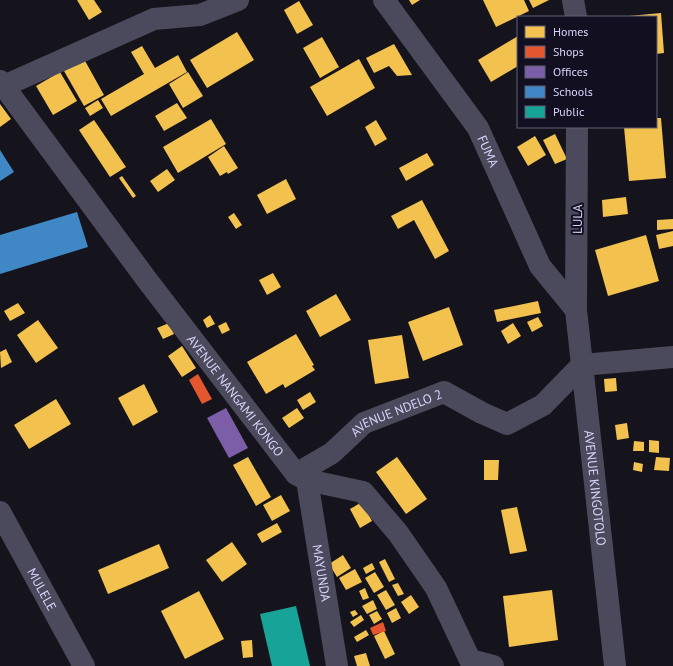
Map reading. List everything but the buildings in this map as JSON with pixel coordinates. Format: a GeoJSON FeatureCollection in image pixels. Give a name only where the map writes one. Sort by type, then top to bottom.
{"type":"FeatureCollection","features":[{"type":"Feature","properties":{"kind":"street"},"geometry":{"type":"LineString","coordinates":[[2,84],[154,19],[200,15],[238,0]]}},
{"type":"Feature","properties":{"kind":"street","name":"FUMA"},"geometry":{"type":"LineString","coordinates":[[384,0],[478,128],[540,266],[576,310]]}},
{"type":"Feature","properties":{"kind":"street"},"geometry":{"type":"LineString","coordinates":[[573,0],[576,16]]}},
{"type":"Feature","properties":{"kind":"street","name":"AVENUE NANGAMI KONGO"},"geometry":{"type":"LineString","coordinates":[[2,84],[146,280],[302,477]]}},
{"type":"Feature","properties":{"kind":"street","name":"LULA"},"geometry":{"type":"LineString","coordinates":[[576,310],[577,128]]}},
{"type":"Feature","properties":{"kind":"street","name":"AVENUE KINGOTOLO"},"geometry":{"type":"LineString","coordinates":[[576,310],[615,666]]}},
{"type":"Feature","properties":{"kind":"street"},"geometry":{"type":"LineString","coordinates":[[582,365],[673,357]]}},
{"type":"Feature","properties":{"kind":"street","name":"AVENUE NDELO 2"},"geometry":{"type":"LineString","coordinates":[[302,477],[332,453],[364,423],[444,392],[482,413],[507,424],[543,405],[582,365]]}},
{"type":"Feature","properties":{"kind":"street"},"geometry":{"type":"LineString","coordinates":[[302,477],[363,492],[398,533],[436,588],[470,660],[493,666]]}},
{"type":"Feature","properties":{"kind":"street","name":"MAYUNDA"},"geometry":{"type":"LineString","coordinates":[[302,477],[337,666]]}},
{"type":"Feature","properties":{"kind":"street","name":"MULELE"},"geometry":{"type":"LineString","coordinates":[[0,512],[85,665]]}}]}
